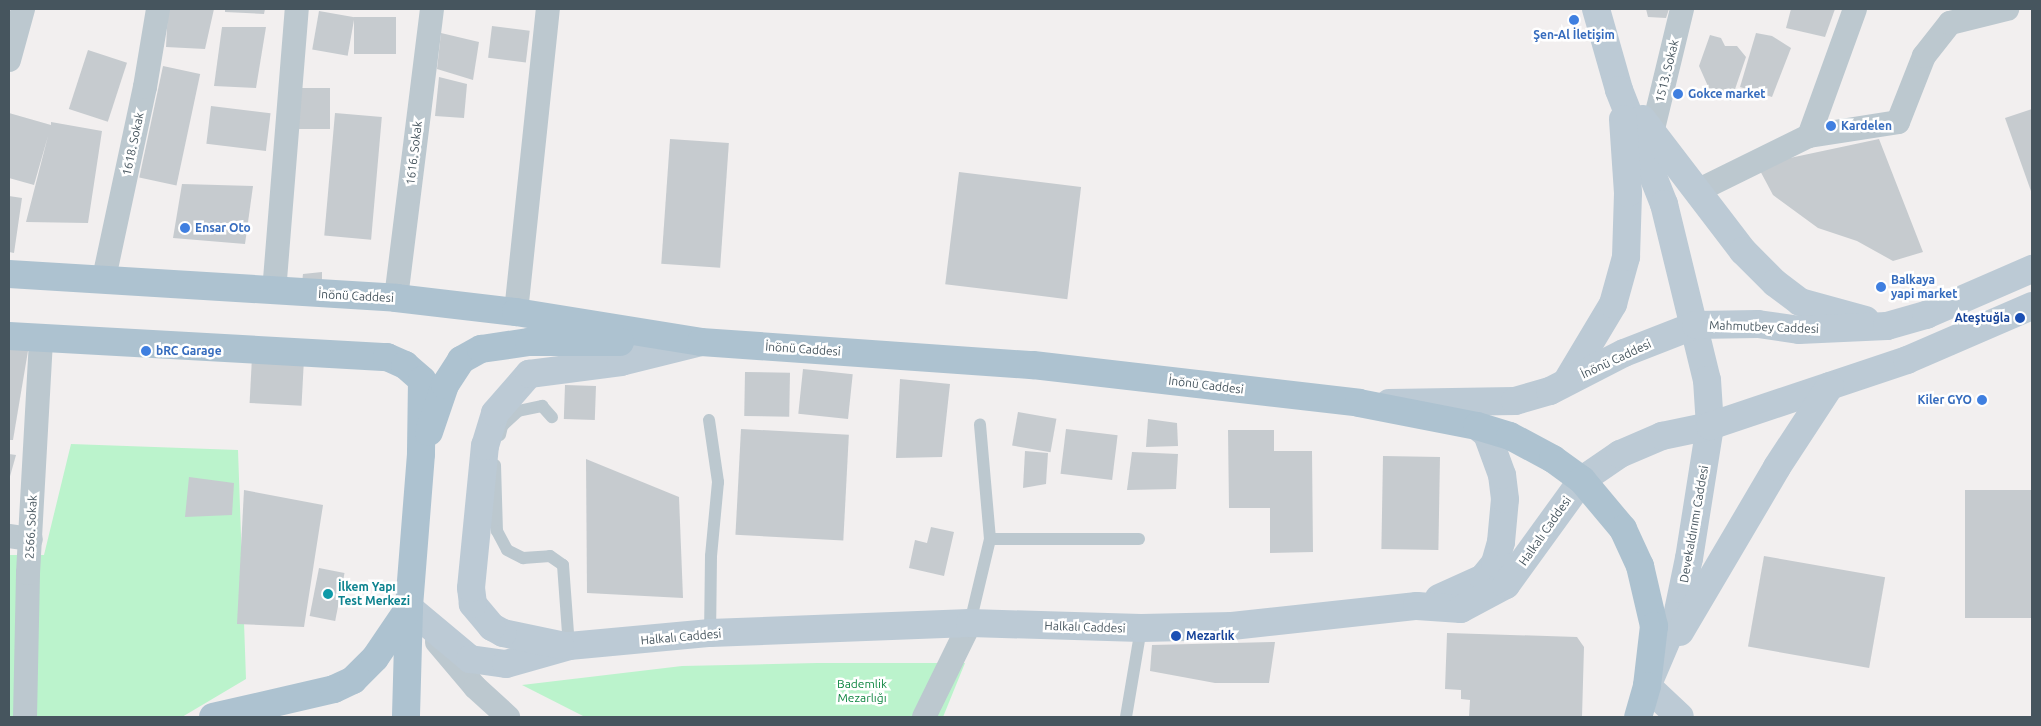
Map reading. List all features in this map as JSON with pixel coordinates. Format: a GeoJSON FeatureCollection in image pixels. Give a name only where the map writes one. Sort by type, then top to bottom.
{"type":"FeatureCollection","features":[{"type":"Feature","properties":{"kind":"main road"},"geometry":{"type":"LineString","coordinates":[[1567,382],[1613,304],[1626,256],[1628,193],[1619,90],[1596,9]]}},
{"type":"Feature","properties":{"kind":"main road"},"geometry":{"type":"LineString","coordinates":[[1619,90],[1742,251],[1800,302],[1887,326]]}},
{"type":"Feature","properties":{"kind":"main road","name":"Devekaldırımı Caddesi"},"geometry":{"type":"LineString","coordinates":[[1619,90],[1664,204],[1696,325],[1707,380],[1710,426],[1677,616],[1647,686],[1638,717]]}},
{"type":"Feature","properties":{"kind":"main road","name":"Mahmutbey Caddesi"},"geometry":{"type":"LineString","coordinates":[[1696,325],[1758,324],[1798,330],[1887,326],[1926,315],[2032,269]]}},
{"type":"Feature","properties":{"kind":"main road","name":"İnönü Caddesi"},"geometry":{"type":"LineString","coordinates":[[9,274],[104,278],[274,292],[396,298],[516,312],[701,342],[1032,365],[1359,403],[1515,401],[1550,391],[1624,353],[1696,325]]}},
{"type":"Feature","properties":{"kind":"main road"},"geometry":{"type":"LineString","coordinates":[[1710,426],[1907,360],[2032,306]]}},
{"type":"Feature","properties":{"kind":"main road"},"geometry":{"type":"LineString","coordinates":[[9,336],[158,342],[387,357],[405,365],[422,380],[421,454],[409,608],[406,717]]}},
{"type":"Feature","properties":{"kind":"main road"},"geometry":{"type":"LineString","coordinates":[[421,454],[445,385],[460,360],[481,348],[529,342],[701,342]]}},
{"type":"Feature","properties":{"kind":"main road","name":"İnönü Caddesi"},"geometry":{"type":"LineString","coordinates":[[569,646],[503,633],[492,627],[473,604],[471,588],[485,446],[495,413],[528,374],[621,362],[701,342]]}},
{"type":"Feature","properties":{"kind":"main road"},"geometry":{"type":"LineString","coordinates":[[1647,686],[1726,560],[1777,467],[1830,386]]}},
{"type":"Feature","properties":{"kind":"main road"},"geometry":{"type":"LineString","coordinates":[[1359,403],[1477,426],[1510,436],[1553,459],[1582,480],[1623,529],[1640,566],[1654,626],[1647,686]]}},
{"type":"Feature","properties":{"kind":"main road"},"geometry":{"type":"LineString","coordinates":[[1417,606],[1483,578],[1495,563],[1504,527],[1502,475],[1487,434],[1477,426]]}},
{"type":"Feature","properties":{"kind":"main road","name":"Halkalı Caddesi"},"geometry":{"type":"LineString","coordinates":[[409,608],[470,660],[506,664],[569,646],[710,633],[970,623],[1141,628],[1232,626],[1417,606],[1461,609],[1506,585],[1582,480],[1620,454],[1662,436],[1710,426]]}},
{"type":"Feature","properties":{"kind":"main road"},"geometry":{"type":"LineString","coordinates":[[213,717],[334,690],[353,680],[376,658],[409,608]]}},
{"type":"Feature","properties":{"kind":"main road"},"geometry":{"type":"LineString","coordinates":[[1647,686],[1680,717]]}},
{"type":"Feature","properties":{"kind":"street"},"geometry":{"type":"LineString","coordinates":[[9,60],[23,9]]}},
{"type":"Feature","properties":{"kind":"street","name":"1618. Sokak"},"geometry":{"type":"LineString","coordinates":[[104,278],[145,87],[158,9]]}},
{"type":"Feature","properties":{"kind":"street"},"geometry":{"type":"LineString","coordinates":[[274,292],[298,9]]}},
{"type":"Feature","properties":{"kind":"street","name":"1616. Sokak"},"geometry":{"type":"LineString","coordinates":[[396,298],[432,9]]}},
{"type":"Feature","properties":{"kind":"street"},"geometry":{"type":"LineString","coordinates":[[516,312],[548,9]]}},
{"type":"Feature","properties":{"kind":"street","name":"1513. Sokak"},"geometry":{"type":"LineString","coordinates":[[1652,133],[1682,9]]}},
{"type":"Feature","properties":{"kind":"street"},"geometry":{"type":"LineString","coordinates":[[1809,136],[1855,9]]}},
{"type":"Feature","properties":{"kind":"street"},"geometry":{"type":"LineString","coordinates":[[1697,191],[1809,136],[1898,122],[1924,56],[1950,23],[2008,9]]}},
{"type":"Feature","properties":{"kind":"street","name":"2566. Sokak"},"geometry":{"type":"LineString","coordinates":[[25,717],[20,537],[41,338]]}},
{"type":"Feature","properties":{"kind":"street"},"geometry":{"type":"LineString","coordinates":[[409,608],[474,688],[508,717]]}},
{"type":"Feature","properties":{"kind":"street"},"geometry":{"type":"LineString","coordinates":[[924,717],[970,623]]}},
{"type":"Feature","properties":{"kind":"lane"},"geometry":{"type":"LineString","coordinates":[[552,416],[542,406],[518,412],[502,426],[494,460],[497,531],[507,550],[523,558],[550,556],[563,565],[569,646]]}},
{"type":"Feature","properties":{"kind":"lane"},"geometry":{"type":"LineString","coordinates":[[709,420],[718,482],[711,556],[710,633]]}},
{"type":"Feature","properties":{"kind":"lane"},"geometry":{"type":"LineString","coordinates":[[970,623],[990,539],[980,424]]}},
{"type":"Feature","properties":{"kind":"lane"},"geometry":{"type":"LineString","coordinates":[[990,539],[1140,539]]}},
{"type":"Feature","properties":{"kind":"lane"},"geometry":{"type":"LineString","coordinates":[[1126,717],[1141,628]]}},
{"type":"Feature","properties":{"kind":"green space"},"geometry":{"type":"Polygon","coordinates":[[[71,444],[238,450],[246,679],[182,717],[9,717],[9,555],[44,555],[71,444]]]}},
{"type":"Feature","properties":{"kind":"green space","name":"Bademlik Mezarlığı"},"geometry":{"type":"Polygon","coordinates":[[[817,663],[965,663],[943,717],[585,717],[522,685],[682,666],[817,663]]]}},
{"type":"Feature","properties":{"kind":"building"},"geometry":{"type":"Polygon","coordinates":[[[168,9],[214,9],[205,49],[166,47],[168,9]]]}},
{"type":"Feature","properties":{"kind":"building"},"geometry":{"type":"Polygon","coordinates":[[[225,9],[265,9],[264,14],[225,12],[225,9]]]}},
{"type":"Feature","properties":{"kind":"building"},"geometry":{"type":"Polygon","coordinates":[[[1646,9],[1669,9],[1666,18],[1648,17],[1646,9]]]}},
{"type":"Feature","properties":{"kind":"building"},"geometry":{"type":"Polygon","coordinates":[[[1791,9],[1835,9],[1825,37],[1786,28],[1791,9]]]}},
{"type":"Feature","properties":{"kind":"building"},"geometry":{"type":"Polygon","coordinates":[[[319,11],[354,17],[348,56],[312,49],[319,11]]]}},
{"type":"Feature","properties":{"kind":"building"},"geometry":{"type":"Polygon","coordinates":[[[354,17],[396,17],[396,54],[354,54],[354,17]]]}},
{"type":"Feature","properties":{"kind":"building"},"geometry":{"type":"Polygon","coordinates":[[[492,26],[530,31],[526,62],[488,58],[492,26]]]}},
{"type":"Feature","properties":{"kind":"building"},"geometry":{"type":"Polygon","coordinates":[[[222,27],[266,27],[256,88],[214,86],[222,27]]]}},
{"type":"Feature","properties":{"kind":"building"},"geometry":{"type":"Polygon","coordinates":[[[441,33],[479,42],[473,80],[437,69],[441,33]]]}},
{"type":"Feature","properties":{"kind":"building"},"geometry":{"type":"Polygon","coordinates":[[[1756,33],[1772,36],[1791,48],[1772,97],[1740,87],[1756,33]]]}},
{"type":"Feature","properties":{"kind":"building"},"geometry":{"type":"Polygon","coordinates":[[[1710,35],[1721,38],[1725,46],[1737,46],[1746,57],[1731,101],[1711,93],[1699,66],[1710,35]]]}},
{"type":"Feature","properties":{"kind":"building"},"geometry":{"type":"Polygon","coordinates":[[[88,50],[127,63],[108,122],[69,109],[88,50]]]}},
{"type":"Feature","properties":{"kind":"building"},"geometry":{"type":"Polygon","coordinates":[[[163,66],[200,74],[176,185],[139,178],[163,66]]]}},
{"type":"Feature","properties":{"kind":"building"},"geometry":{"type":"Polygon","coordinates":[[[439,77],[467,84],[464,118],[435,116],[439,77]]]}},
{"type":"Feature","properties":{"kind":"building"},"geometry":{"type":"Polygon","coordinates":[[[296,88],[330,88],[330,129],[296,129],[296,88]]]}},
{"type":"Feature","properties":{"kind":"building"},"geometry":{"type":"Polygon","coordinates":[[[211,106],[271,113],[266,151],[206,144],[211,106]]]}},
{"type":"Feature","properties":{"kind":"building"},"geometry":{"type":"Polygon","coordinates":[[[2032,109],[2032,194],[2005,118],[2032,109]]]}},
{"type":"Feature","properties":{"kind":"building"},"geometry":{"type":"Polygon","coordinates":[[[9,113],[51,125],[51,122],[102,131],[88,223],[26,222],[48,136],[34,185],[9,178],[9,113]]]}},
{"type":"Feature","properties":{"kind":"building"},"geometry":{"type":"Polygon","coordinates":[[[335,113],[382,117],[371,240],[324,236],[335,113]]]}},
{"type":"Feature","properties":{"kind":"building"},"geometry":{"type":"Polygon","coordinates":[[[670,139],[729,143],[720,268],[661,264],[670,139]]]}},
{"type":"Feature","properties":{"kind":"building"},"geometry":{"type":"Polygon","coordinates":[[[1879,139],[1923,252],[1893,261],[1857,241],[1818,228],[1773,195],[1757,165],[1879,139]]]}},
{"type":"Feature","properties":{"kind":"building"},"geometry":{"type":"Polygon","coordinates":[[[959,172],[1081,187],[1067,299],[945,284],[959,172]]]}},
{"type":"Feature","properties":{"kind":"building"},"geometry":{"type":"Polygon","coordinates":[[[182,184],[253,186],[245,244],[173,238],[182,184]]]}},
{"type":"Feature","properties":{"kind":"building"},"geometry":{"type":"Polygon","coordinates":[[[9,196],[22,198],[14,253],[9,252],[9,196]]]}},
{"type":"Feature","properties":{"kind":"building"},"geometry":{"type":"Polygon","coordinates":[[[322,272],[322,284],[302,283],[303,274],[322,272]]]}},
{"type":"Feature","properties":{"kind":"building"},"geometry":{"type":"Polygon","coordinates":[[[9,345],[29,345],[13,440],[9,440],[9,345]]]}},
{"type":"Feature","properties":{"kind":"building"},"geometry":{"type":"Polygon","coordinates":[[[252,357],[304,360],[302,406],[250,403],[252,357]]]}},
{"type":"Feature","properties":{"kind":"building"},"geometry":{"type":"Polygon","coordinates":[[[803,369],[853,374],[848,419],[798,414],[803,369]]]}},
{"type":"Feature","properties":{"kind":"building"},"geometry":{"type":"Polygon","coordinates":[[[745,372],[790,373],[789,417],[744,416],[745,372]]]}},
{"type":"Feature","properties":{"kind":"building"},"geometry":{"type":"Polygon","coordinates":[[[900,379],[950,384],[942,457],[896,458],[900,379]]]}},
{"type":"Feature","properties":{"kind":"building"},"geometry":{"type":"Polygon","coordinates":[[[565,385],[596,386],[595,420],[564,419],[565,385]]]}},
{"type":"Feature","properties":{"kind":"building"},"geometry":{"type":"Polygon","coordinates":[[[1018,412],[1056,419],[1051,452],[1012,445],[1018,412]]]}},
{"type":"Feature","properties":{"kind":"building"},"geometry":{"type":"Polygon","coordinates":[[[1148,419],[1177,423],[1178,446],[1146,447],[1148,419]]]}},
{"type":"Feature","properties":{"kind":"building"},"geometry":{"type":"Polygon","coordinates":[[[741,429],[849,435],[843,541],[735,535],[741,429]]]}},
{"type":"Feature","properties":{"kind":"building"},"geometry":{"type":"Polygon","coordinates":[[[1066,429],[1118,435],[1112,480],[1061,474],[1066,429]]]}},
{"type":"Feature","properties":{"kind":"building"},"geometry":{"type":"Polygon","coordinates":[[[1228,430],[1274,430],[1274,451],[1312,451],[1313,552],[1270,553],[1270,508],[1229,508],[1228,430]]]}},
{"type":"Feature","properties":{"kind":"building"},"geometry":{"type":"Polygon","coordinates":[[[1025,451],[1048,453],[1046,484],[1023,488],[1025,451]]]}},
{"type":"Feature","properties":{"kind":"building"},"geometry":{"type":"Polygon","coordinates":[[[1132,452],[1178,454],[1176,489],[1127,490],[1132,452]]]}},
{"type":"Feature","properties":{"kind":"building"},"geometry":{"type":"Polygon","coordinates":[[[9,454],[16,455],[9,480],[9,454]]]}},
{"type":"Feature","properties":{"kind":"building"},"geometry":{"type":"Polygon","coordinates":[[[1383,456],[1440,457],[1438,550],[1381,549],[1383,456]]]}},
{"type":"Feature","properties":{"kind":"building"},"geometry":{"type":"Polygon","coordinates":[[[586,459],[679,497],[683,598],[587,593],[586,459]]]}},
{"type":"Feature","properties":{"kind":"building"},"geometry":{"type":"Polygon","coordinates":[[[189,477],[234,483],[232,515],[185,517],[189,477]]]}},
{"type":"Feature","properties":{"kind":"building"},"geometry":{"type":"Polygon","coordinates":[[[244,490],[323,505],[304,627],[237,624],[244,490]]]}},
{"type":"Feature","properties":{"kind":"building"},"geometry":{"type":"Polygon","coordinates":[[[1965,490],[2032,490],[2032,618],[1965,618],[1965,490]]]}},
{"type":"Feature","properties":{"kind":"building"},"geometry":{"type":"Polygon","coordinates":[[[931,527],[954,532],[944,576],[909,568],[915,540],[927,543],[931,527]]]}},
{"type":"Feature","properties":{"kind":"building"},"geometry":{"type":"Polygon","coordinates":[[[1764,556],[1885,577],[1869,668],[1748,647],[1764,556]]]}},
{"type":"Feature","properties":{"kind":"building","name":"İlkem Yapı Test Merkezi"},"geometry":{"type":"Polygon","coordinates":[[[319,568],[345,573],[335,621],[310,616],[319,568]]]}},
{"type":"Feature","properties":{"kind":"building"},"geometry":{"type":"Polygon","coordinates":[[[1447,633],[1577,637],[1584,647],[1582,717],[1469,717],[1470,700],[1461,699],[1461,690],[1445,689],[1447,633]]]}},
{"type":"Feature","properties":{"kind":"building"},"geometry":{"type":"Polygon","coordinates":[[[1275,642],[1269,683],[1215,683],[1150,671],[1152,645],[1275,642]]]}},
{"type":"Feature","properties":{"kind":"place","name":"Şen-Al İletişim"},"geometry":{"type":"Point","coordinates":[1574,20]}},
{"type":"Feature","properties":{"kind":"place","name":"Gokce market"},"geometry":{"type":"Point","coordinates":[1678,94]}},
{"type":"Feature","properties":{"kind":"place","name":"Kardelen"},"geometry":{"type":"Point","coordinates":[1831,126]}},
{"type":"Feature","properties":{"kind":"place","name":"Ensar Oto"},"geometry":{"type":"Point","coordinates":[185,228]}},
{"type":"Feature","properties":{"kind":"place","name":"Balkaya yapi market"},"geometry":{"type":"Point","coordinates":[1881,287]}},
{"type":"Feature","properties":{"kind":"place","name":"Ateştuğla"},"geometry":{"type":"Point","coordinates":[2020,318]}},
{"type":"Feature","properties":{"kind":"place","name":"bRC Garage"},"geometry":{"type":"Point","coordinates":[146,351]}},
{"type":"Feature","properties":{"kind":"place","name":"Kiler GYO"},"geometry":{"type":"Point","coordinates":[1982,400]}},
{"type":"Feature","properties":{"kind":"place","name":"İlkem Yapı Test Merkezi"},"geometry":{"type":"Point","coordinates":[328,594]}},
{"type":"Feature","properties":{"kind":"place","name":"Mezarlık"},"geometry":{"type":"Point","coordinates":[1176,636]}}]}
